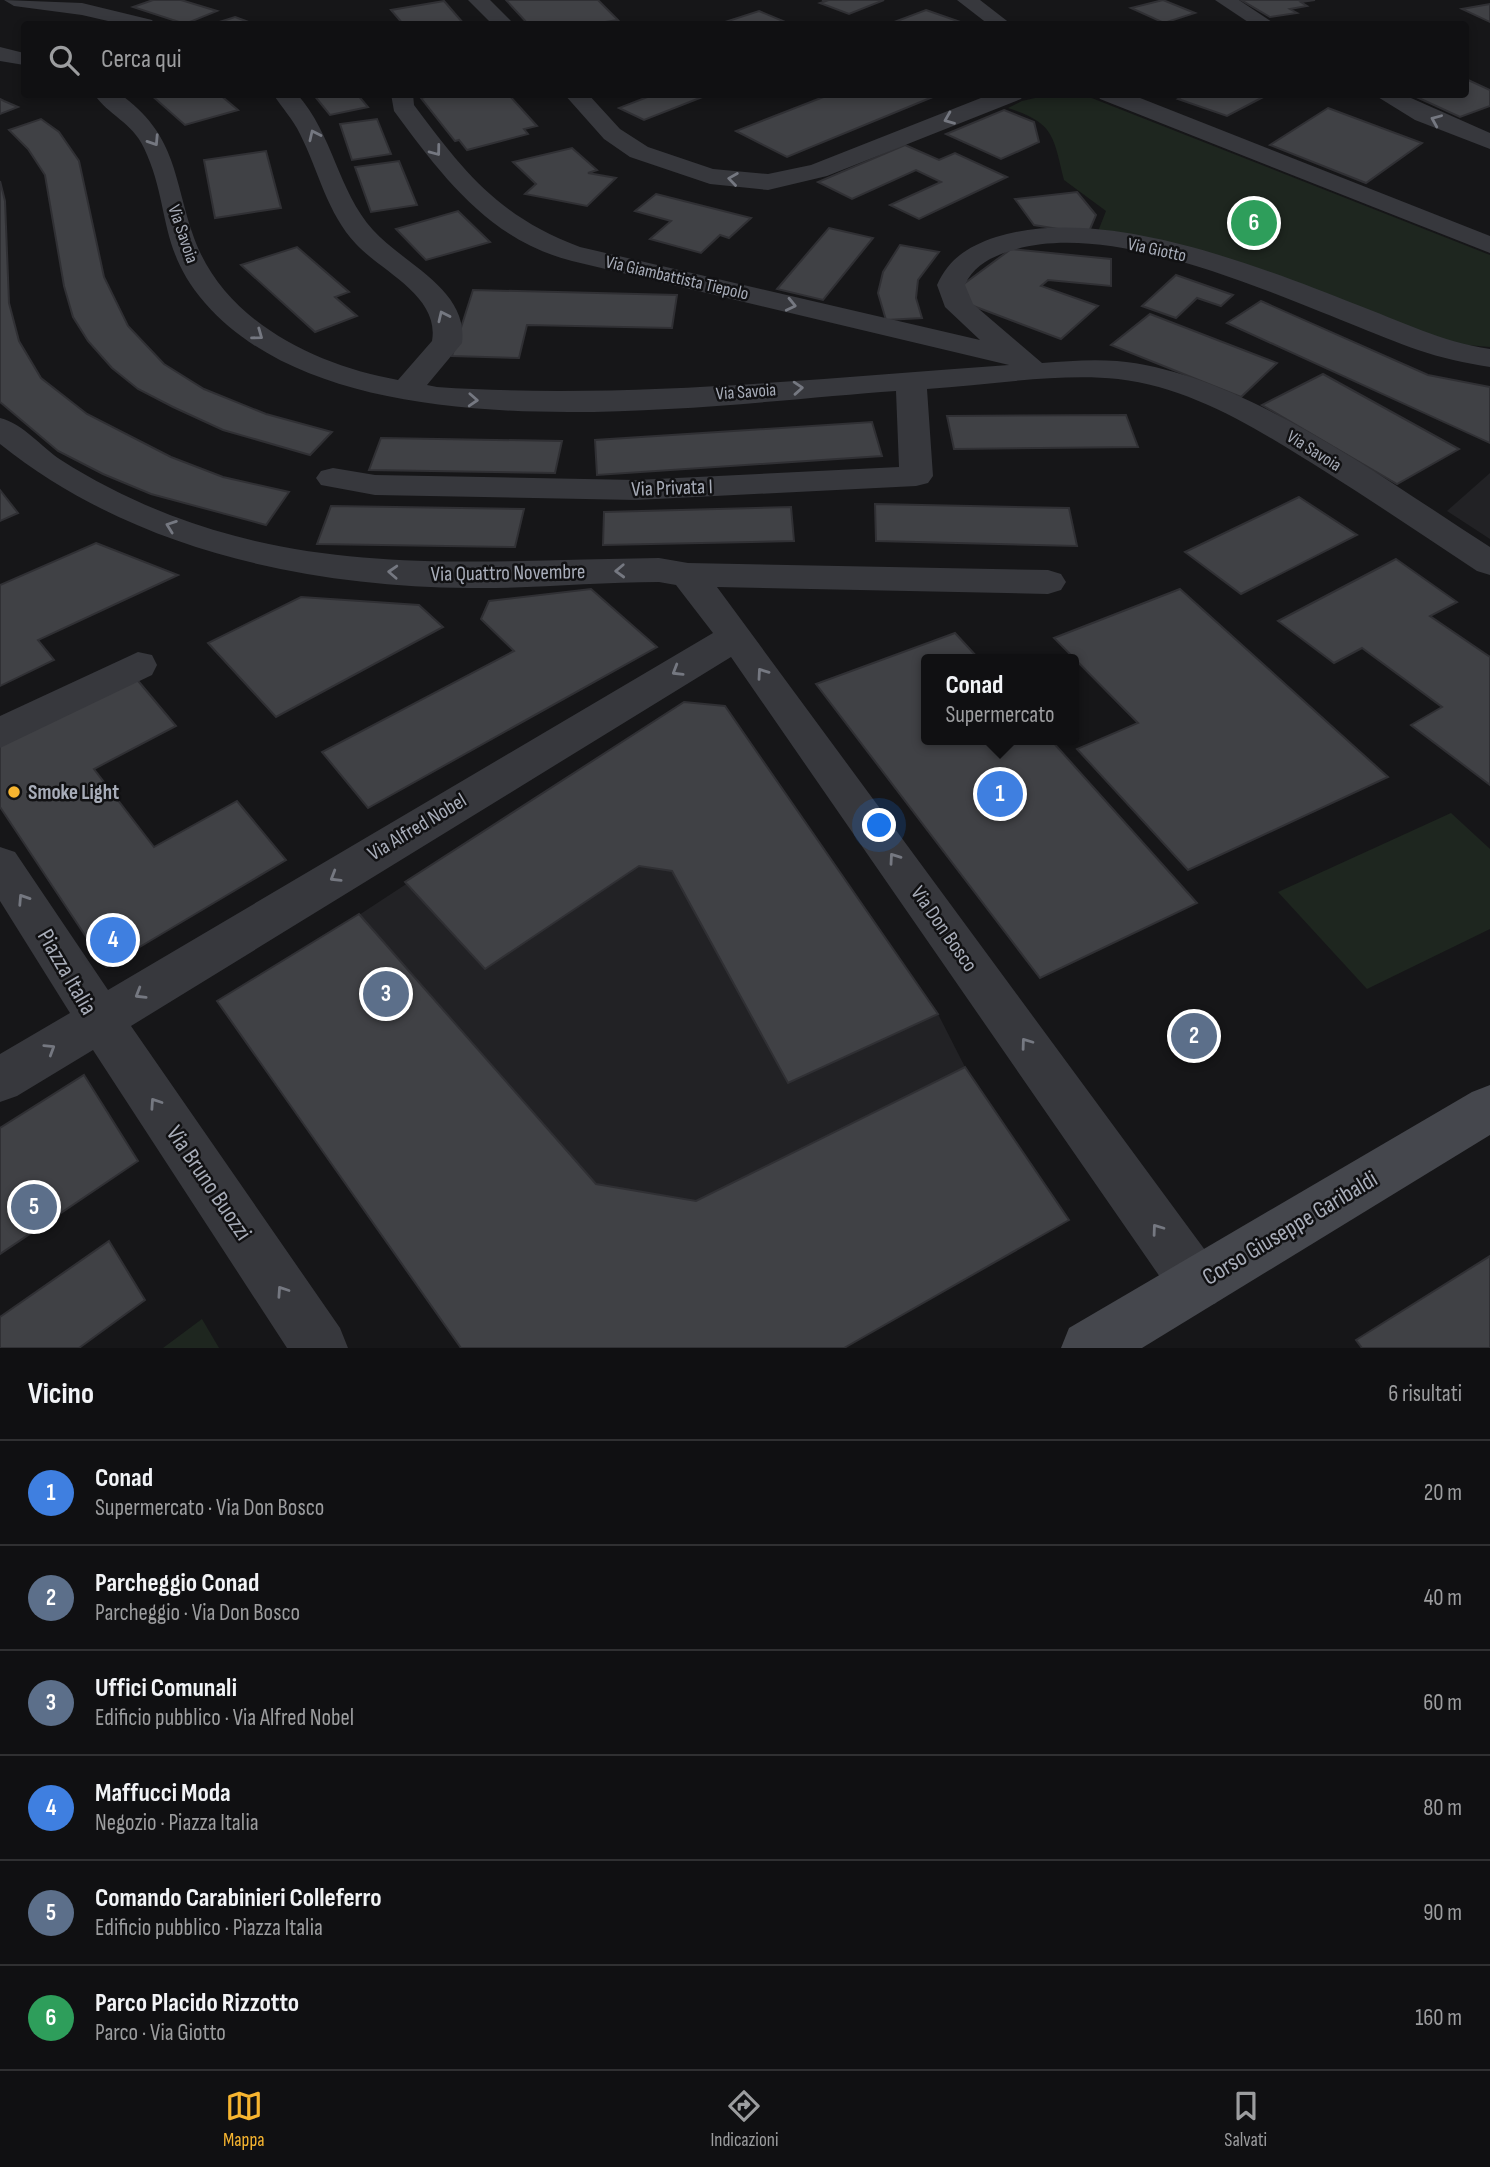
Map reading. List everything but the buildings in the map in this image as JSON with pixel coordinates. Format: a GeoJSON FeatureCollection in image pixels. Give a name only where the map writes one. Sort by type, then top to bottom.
{"type":"FeatureCollection","features":[{"type":"Feature","properties":{"kind":"main road","name":"Corso Giuseppe Garibaldi"},"geometry":{"type":"LineString","coordinates":[[1089,1348],[1490,1108]]}},
{"type":"Feature","properties":{"kind":"street"},"geometry":{"type":"LineString","coordinates":[[14,0],[82,9],[132,21]]}},
{"type":"Feature","properties":{"kind":"street"},"geometry":{"type":"LineString","coordinates":[[478,0],[502,21]]}},
{"type":"Feature","properties":{"kind":"street"},"geometry":{"type":"LineString","coordinates":[[967,0],[996,21]]}},
{"type":"Feature","properties":{"kind":"street"},"geometry":{"type":"LineString","coordinates":[[1225,0],[1260,21]]}},
{"type":"Feature","properties":{"kind":"street"},"geometry":{"type":"LineString","coordinates":[[0,54],[21,59]]}},
{"type":"Feature","properties":{"kind":"street","name":"Via Savoia"},"geometry":{"type":"LineString","coordinates":[[110,98],[130,113],[157,144],[188,257],[227,309],[255,334],[293,357],[342,375],[405,391],[458,399],[558,401],[911,381],[1026,365],[1122,368],[1157,375],[1226,401],[1289,435],[1490,563]]}},
{"type":"Feature","properties":{"kind":"street"},"geometry":{"type":"LineString","coordinates":[[287,98],[313,131],[343,207],[359,232],[375,250],[429,293],[445,317],[449,334],[447,343],[405,391]]}},
{"type":"Feature","properties":{"kind":"street","name":"Via Giambattista Tiepolo"},"geometry":{"type":"LineString","coordinates":[[402,98],[402,106],[474,197],[499,219],[545,244],[587,257],[1026,365]]}},
{"type":"Feature","properties":{"kind":"street"},"geometry":{"type":"LineString","coordinates":[[579,98],[612,134],[639,152],[701,174],[768,182],[818,171],[1003,98]]}},
{"type":"Feature","properties":{"kind":"street"},"geometry":{"type":"LineString","coordinates":[[1118,98],[1490,245]]}},
{"type":"Feature","properties":{"kind":"street"},"geometry":{"type":"LineString","coordinates":[[1391,98],[1423,115],[1490,142]]}},
{"type":"Feature","properties":{"kind":"street","name":"Via Giotto"},"geometry":{"type":"LineString","coordinates":[[1026,365],[962,310],[955,301],[951,285],[960,268],[979,252],[1010,239],[1046,233],[1100,239],[1195,259],[1286,287],[1449,350],[1490,358]]}},
{"type":"Feature","properties":{"kind":"street","name":"Via Privata I"},"geometry":{"type":"LineString","coordinates":[[333,478],[375,485],[636,490],[916,476],[911,381]]}},
{"type":"Feature","properties":{"kind":"street","name":"Via Quattro Novembre"},"geometry":{"type":"LineString","coordinates":[[0,428],[47,466],[136,513],[173,527],[276,555],[381,572],[477,576],[659,570],[688,575],[1048,582]]}},
{"type":"Feature","properties":{"kind":"street","name":"Via Don Bosco"},"geometry":{"type":"LineString","coordinates":[[688,575],[736,636],[1197,1284]]}},
{"type":"Feature","properties":{"kind":"street","name":"Via Alfred Nobel"},"geometry":{"type":"LineString","coordinates":[[99,1018],[736,636]]}},
{"type":"Feature","properties":{"kind":"street"},"geometry":{"type":"LineString","coordinates":[[0,733],[138,665]]}},
{"type":"Feature","properties":{"kind":"street","name":"Piazza Italia"},"geometry":{"type":"LineString","coordinates":[[0,864],[99,1018],[0,1080]]}},
{"type":"Feature","properties":{"kind":"street","name":"Via Bruno Buozzi"},"geometry":{"type":"LineString","coordinates":[[99,1018],[320,1348]]}},
{"type":"Feature","properties":{"kind":"shaded area"},"geometry":{"type":"Polygon","coordinates":[[[1035,98],[1092,98],[1490,255],[1490,347],[1455,344],[1097,234],[1106,211],[1064,180],[1054,141],[1043,126],[1035,119],[1008,108],[1035,98]]]}},
{"type":"Feature","properties":{"kind":"shaded area"},"geometry":{"type":"Polygon","coordinates":[[[1490,473],[1490,539],[1447,511],[1490,473]]]}},
{"type":"Feature","properties":{"kind":"shaded area"},"geometry":{"type":"Polygon","coordinates":[[[684,702],[938,1014],[965,1067],[1069,1220],[844,1348],[461,1348],[217,1001],[359,915],[684,702]]]}},
{"type":"Feature","properties":{"kind":"shaded area"},"geometry":{"type":"Polygon","coordinates":[[[1451,813],[1490,849],[1490,929],[1367,989],[1278,892],[1451,813]]]}},
{"type":"Feature","properties":{"kind":"shaded area"},"geometry":{"type":"Polygon","coordinates":[[[202,1319],[219,1348],[163,1348],[202,1319]]]}},
{"type":"Feature","properties":{"kind":"place","name":"Parco Placido Rizzotto"},"geometry":{"type":"Point","coordinates":[1254,223]}},
{"type":"Feature","properties":{"kind":"place","name":"Smoke Light"},"geometry":{"type":"Point","coordinates":[14,792]}},
{"type":"Feature","properties":{"kind":"place","name":"Conad"},"geometry":{"type":"Point","coordinates":[1000,794]}},
{"type":"Feature","properties":{"kind":"place","name":"Maffucci Moda"},"geometry":{"type":"Point","coordinates":[113,940]}},
{"type":"Feature","properties":{"kind":"place","name":"Uffici Comunali"},"geometry":{"type":"Point","coordinates":[386,994]}},
{"type":"Feature","properties":{"kind":"place","name":"Parcheggio Conad"},"geometry":{"type":"Point","coordinates":[1194,1036]}},
{"type":"Feature","properties":{"kind":"place","name":"Comando Carabinieri Colleferro"},"geometry":{"type":"Point","coordinates":[34,1207]}}]}
